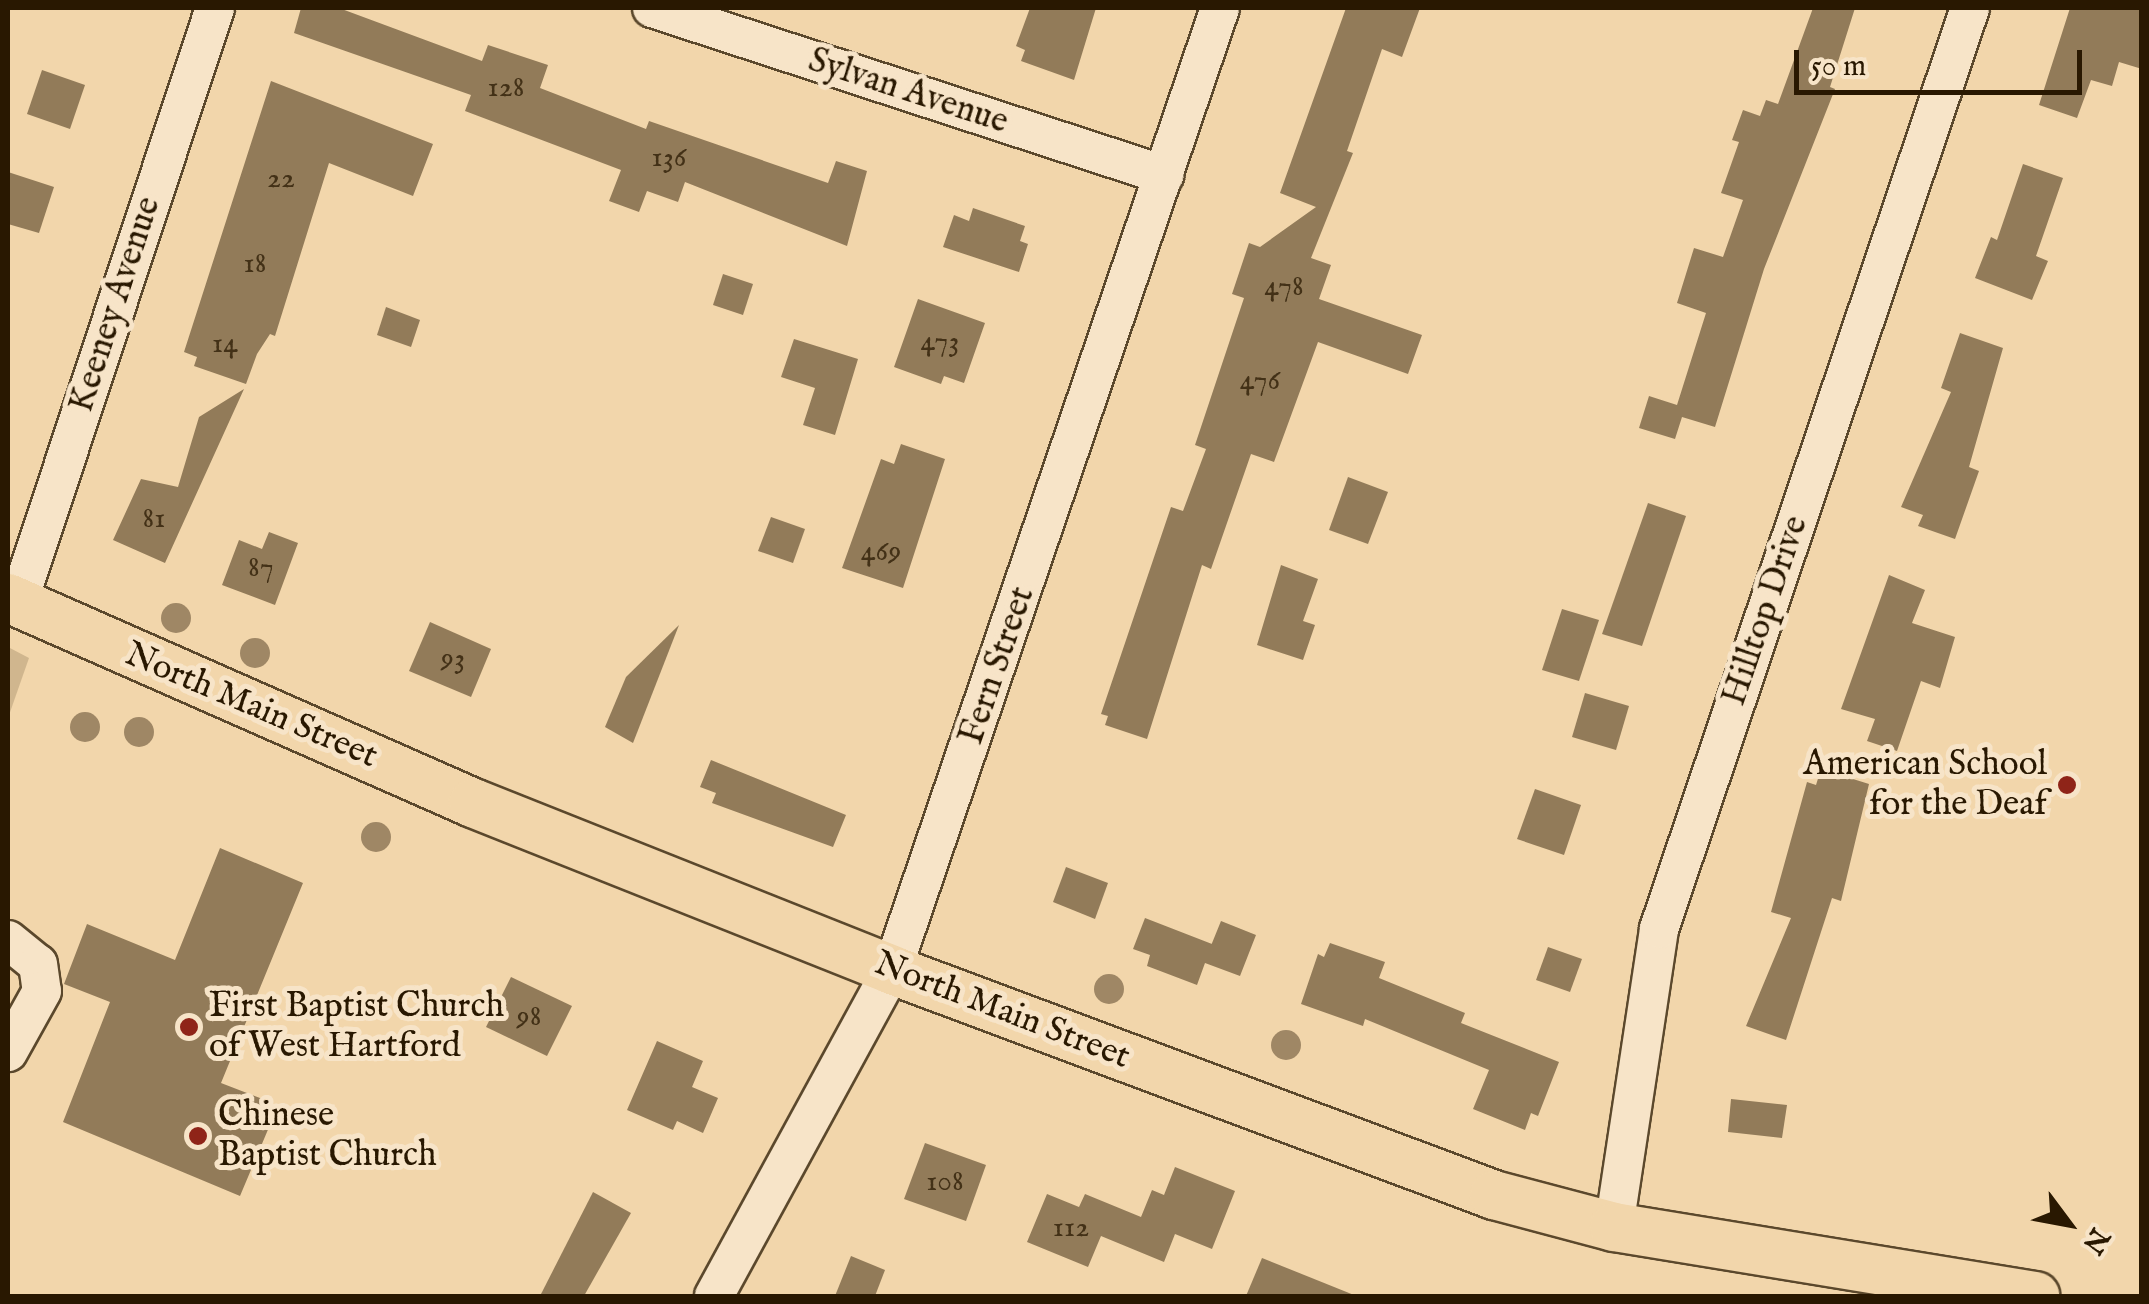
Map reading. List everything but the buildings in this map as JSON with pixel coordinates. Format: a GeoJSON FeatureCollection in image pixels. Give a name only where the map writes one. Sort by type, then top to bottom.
{"type":"FeatureCollection","features":[{"type":"Feature","properties":{"kind":"main road","name":"North Main Street"},"geometry":{"type":"LineString","coordinates":[[13,600],[474,803],[892,970],[1494,1194],[1614,1227],[2035,1296]]}},
{"type":"Feature","properties":{"kind":"street","name":"Keeney Avenue"},"geometry":{"type":"LineString","coordinates":[[13,600],[215,8]]}},
{"type":"Feature","properties":{"kind":"street","name":"Sylvan Avenue"},"geometry":{"type":"LineString","coordinates":[[652,8],[1164,176]]}},
{"type":"Feature","properties":{"kind":"street","name":"Fern Street"},"geometry":{"type":"LineString","coordinates":[[714,1296],[892,970],[1220,8]]}},
{"type":"Feature","properties":{"kind":"street","name":"Hilltop Drive"},"geometry":{"type":"LineString","coordinates":[[1614,1227],[1659,929],[1970,8]]}},
{"type":"Feature","properties":{"kind":"street"},"geometry":{"type":"LineString","coordinates":[[8,940],[38,964],[42,991],[8,1052]]}},
{"type":"Feature","properties":{"kind":"shaded area"},"geometry":{"type":"Polygon","coordinates":[[[8,647],[29,658],[8,718],[8,647]]]}},
{"type":"Feature","properties":{"kind":"place","name":"American School for the Deaf"},"geometry":{"type":"Point","coordinates":[2067,785]}},
{"type":"Feature","properties":{"kind":"place","name":"First Baptist Church of West Hartford"},"geometry":{"type":"Point","coordinates":[189,1027]}},
{"type":"Feature","properties":{"kind":"place","name":"Chinese Baptist Church"},"geometry":{"type":"Point","coordinates":[198,1136]}}]}
